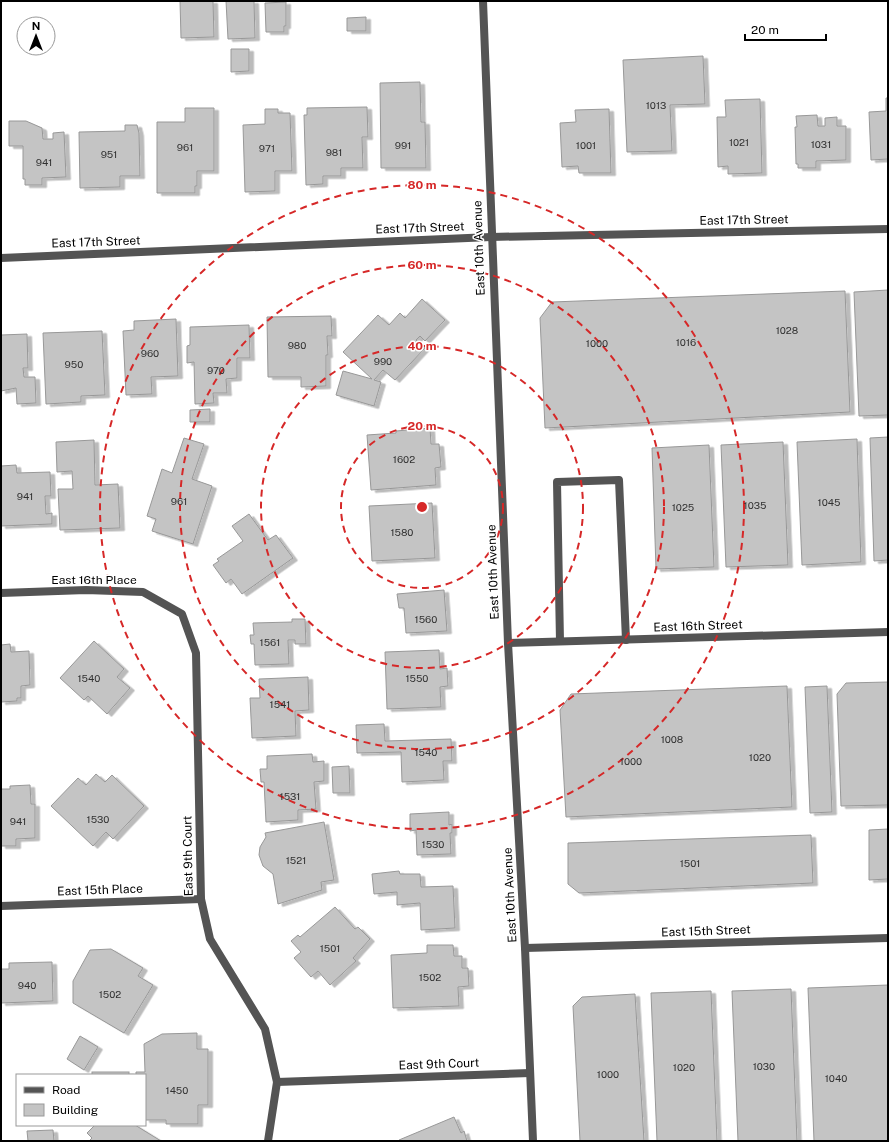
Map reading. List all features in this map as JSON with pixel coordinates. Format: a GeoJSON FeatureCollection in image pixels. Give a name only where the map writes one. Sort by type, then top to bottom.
{"type":"FeatureCollection","features":[{"type":"Feature","properties":{"kind":"street","name":"East 10th Avenue"},"geometry":{"type":"LineString","coordinates":[[483,1],[508,643],[525,948],[533,1141]]}},
{"type":"Feature","properties":{"kind":"street","name":"East 17th Street"},"geometry":{"type":"LineString","coordinates":[[1,258],[491,237],[888,229]]}},
{"type":"Feature","properties":{"kind":"street"},"geometry":{"type":"LineString","coordinates":[[560,641],[557,482],[618,480],[626,640]]}},
{"type":"Feature","properties":{"kind":"street","name":"East 16th Place"},"geometry":{"type":"LineString","coordinates":[[1,593],[86,590],[143,592],[182,614]]}},
{"type":"Feature","properties":{"kind":"street","name":"East 9th Court"},"geometry":{"type":"LineString","coordinates":[[182,614],[196,653],[201,899],[210,939],[265,1029],[277,1082],[268,1141]]}},
{"type":"Feature","properties":{"kind":"street","name":"East 16th Street"},"geometry":{"type":"LineString","coordinates":[[508,643],[888,632]]}},
{"type":"Feature","properties":{"kind":"street","name":"East 15th Place"},"geometry":{"type":"LineString","coordinates":[[1,906],[201,899]]}},
{"type":"Feature","properties":{"kind":"street","name":"East 15th Street"},"geometry":{"type":"LineString","coordinates":[[525,948],[888,938]]}},
{"type":"Feature","properties":{"kind":"street","name":"East 9th Court"},"geometry":{"type":"LineString","coordinates":[[277,1082],[530,1073]]}},
{"type":"Feature","properties":{"kind":"building"},"geometry":{"type":"Polygon","coordinates":[[[180,1],[213,1],[214,37],[181,38],[180,1]]]}},
{"type":"Feature","properties":{"kind":"building"},"geometry":{"type":"Polygon","coordinates":[[[226,1],[254,1],[255,38],[228,39],[226,1]]]}},
{"type":"Feature","properties":{"kind":"building"},"geometry":{"type":"Polygon","coordinates":[[[286,2],[286,26],[284,26],[284,32],[266,32],[265,3],[286,2]]]}},
{"type":"Feature","properties":{"kind":"building"},"geometry":{"type":"Polygon","coordinates":[[[366,17],[366,31],[347,31],[347,18],[366,17]]]}},
{"type":"Feature","properties":{"kind":"building"},"geometry":{"type":"Polygon","coordinates":[[[231,49],[249,49],[249,71],[231,72],[231,49]]]}},
{"type":"Feature","properties":{"kind":"building"},"geometry":{"type":"Polygon","coordinates":[[[703,56],[705,104],[670,105],[672,151],[627,152],[623,60],[703,56]]]}},
{"type":"Feature","properties":{"kind":"building"},"geometry":{"type":"Polygon","coordinates":[[[420,82],[421,122],[425,122],[426,168],[381,168],[380,83],[420,82]]]}},
{"type":"Feature","properties":{"kind":"building"},"geometry":{"type":"Polygon","coordinates":[[[886,98],[888,98],[888,159],[871,160],[869,112],[886,111],[886,98]]]}},
{"type":"Feature","properties":{"kind":"building"},"geometry":{"type":"Polygon","coordinates":[[[760,99],[762,173],[728,174],[728,166],[718,167],[717,117],[726,117],[725,100],[760,99]]]}},
{"type":"Feature","properties":{"kind":"building"},"geometry":{"type":"Polygon","coordinates":[[[367,107],[368,137],[362,137],[363,168],[341,168],[341,176],[323,176],[323,184],[306,185],[304,115],[307,115],[307,108],[367,107]]]}},
{"type":"Feature","properties":{"kind":"building"},"geometry":{"type":"Polygon","coordinates":[[[185,108],[214,108],[214,171],[197,171],[197,186],[195,186],[195,193],[157,193],[157,122],[185,122],[185,108]]]}},
{"type":"Feature","properties":{"kind":"building"},"geometry":{"type":"Polygon","coordinates":[[[265,109],[278,109],[278,113],[290,113],[292,171],[275,171],[275,191],[245,192],[243,125],[265,124],[265,109]]]}},
{"type":"Feature","properties":{"kind":"building"},"geometry":{"type":"Polygon","coordinates":[[[609,109],[611,173],[579,173],[578,166],[562,167],[560,123],[576,122],[575,110],[609,109]]]}},
{"type":"Feature","properties":{"kind":"building"},"geometry":{"type":"Polygon","coordinates":[[[817,115],[818,126],[825,126],[825,118],[837,117],[837,126],[846,126],[846,160],[816,161],[816,168],[798,168],[798,164],[796,164],[796,116],[817,115]]]}},
{"type":"Feature","properties":{"kind":"building"},"geometry":{"type":"Polygon","coordinates":[[[9,121],[26,121],[42,128],[43,139],[53,139],[53,133],[64,132],[66,177],[42,178],[42,185],[25,185],[25,179],[23,179],[23,146],[9,146],[9,121]]]}},
{"type":"Feature","properties":{"kind":"building"},"geometry":{"type":"Polygon","coordinates":[[[125,125],[137,125],[139,133],[140,176],[120,176],[120,187],[80,188],[79,132],[125,131],[125,125]]]}},
{"type":"Feature","properties":{"kind":"building"},"geometry":{"type":"Polygon","coordinates":[[[888,290],[888,415],[859,416],[854,292],[888,290]]]}},
{"type":"Feature","properties":{"kind":"building"},"geometry":{"type":"Polygon","coordinates":[[[845,291],[850,412],[545,428],[540,318],[552,302],[845,291]]]}},
{"type":"Feature","properties":{"kind":"building"},"geometry":{"type":"Polygon","coordinates":[[[422,299],[445,320],[425,341],[420,336],[416,340],[425,348],[395,380],[383,370],[374,380],[381,382],[374,406],[336,395],[343,371],[372,379],[343,352],[378,315],[389,325],[400,313],[405,318],[422,299]]]}},
{"type":"Feature","properties":{"kind":"building"},"geometry":{"type":"Polygon","coordinates":[[[331,316],[332,336],[327,336],[328,355],[326,355],[326,386],[301,387],[301,377],[268,377],[267,317],[331,316]]]}},
{"type":"Feature","properties":{"kind":"building"},"geometry":{"type":"Polygon","coordinates":[[[176,319],[178,376],[151,377],[152,394],[126,395],[123,331],[134,330],[134,321],[176,319]]]}},
{"type":"Feature","properties":{"kind":"building"},"geometry":{"type":"Polygon","coordinates":[[[249,325],[250,358],[237,358],[237,378],[226,379],[227,393],[213,393],[214,403],[195,404],[194,362],[187,363],[187,346],[190,345],[190,327],[249,325]]]}},
{"type":"Feature","properties":{"kind":"building"},"geometry":{"type":"Polygon","coordinates":[[[102,331],[105,395],[81,396],[81,402],[46,404],[43,333],[102,331]]]}},
{"type":"Feature","properties":{"kind":"building"},"geometry":{"type":"Polygon","coordinates":[[[27,334],[28,368],[23,368],[24,377],[35,377],[36,403],[17,404],[16,388],[1,391],[1,335],[27,334]]]}},
{"type":"Feature","properties":{"kind":"building"},"geometry":{"type":"Polygon","coordinates":[[[210,409],[210,422],[190,422],[190,410],[210,409]]]}},
{"type":"Feature","properties":{"kind":"building"},"geometry":{"type":"Polygon","coordinates":[[[430,428],[431,444],[439,444],[441,467],[435,468],[436,485],[371,490],[367,435],[396,433],[396,431],[430,428]]]}},
{"type":"Feature","properties":{"kind":"building"},"geometry":{"type":"Polygon","coordinates":[[[888,437],[888,560],[874,561],[870,438],[888,437]]]}},
{"type":"Feature","properties":{"kind":"building"},"geometry":{"type":"Polygon","coordinates":[[[184,438],[204,444],[192,479],[212,486],[193,544],[152,531],[156,519],[147,516],[162,469],[172,473],[184,438]]]}},
{"type":"Feature","properties":{"kind":"building"},"geometry":{"type":"Polygon","coordinates":[[[857,439],[861,562],[802,565],[797,442],[857,439]]]}},
{"type":"Feature","properties":{"kind":"building"},"geometry":{"type":"Polygon","coordinates":[[[94,440],[95,485],[118,484],[120,528],[60,530],[58,489],[73,489],[72,471],[57,472],[56,442],[94,440]]]}},
{"type":"Feature","properties":{"kind":"building"},"geometry":{"type":"Polygon","coordinates":[[[783,442],[788,565],[726,567],[721,445],[783,442]]]}},
{"type":"Feature","properties":{"kind":"building"},"geometry":{"type":"Polygon","coordinates":[[[709,445],[714,567],[656,569],[652,448],[709,445]]]}},
{"type":"Feature","properties":{"kind":"building"},"geometry":{"type":"Polygon","coordinates":[[[16,465],[17,473],[50,472],[51,496],[45,496],[46,514],[52,513],[52,524],[1,526],[1,466],[16,465]]]}},
{"type":"Feature","properties":{"kind":"building"},"geometry":{"type":"Polygon","coordinates":[[[432,503],[435,558],[372,561],[369,506],[432,503]]]}},
{"type":"Feature","properties":{"kind":"building"},"geometry":{"type":"Polygon","coordinates":[[[249,514],[268,540],[276,535],[293,558],[242,594],[231,579],[226,583],[213,565],[219,561],[217,559],[243,541],[232,526],[249,514]]]}},
{"type":"Feature","properties":{"kind":"building"},"geometry":{"type":"Polygon","coordinates":[[[444,590],[447,631],[406,633],[404,608],[399,608],[397,594],[444,590]]]}},
{"type":"Feature","properties":{"kind":"building"},"geometry":{"type":"Polygon","coordinates":[[[292,619],[305,619],[306,644],[295,644],[295,640],[288,640],[289,664],[255,665],[254,644],[251,644],[250,635],[254,635],[253,623],[292,622],[292,619]]]}},
{"type":"Feature","properties":{"kind":"building"},"geometry":{"type":"Polygon","coordinates":[[[94,641],[124,669],[117,677],[130,688],[107,714],[88,696],[84,700],[60,678],[94,641]]]}},
{"type":"Feature","properties":{"kind":"building"},"geometry":{"type":"Polygon","coordinates":[[[10,644],[11,652],[29,651],[30,685],[21,686],[21,698],[17,698],[17,701],[1,702],[1,645],[10,644]]]}},
{"type":"Feature","properties":{"kind":"building"},"geometry":{"type":"Polygon","coordinates":[[[439,650],[440,669],[447,668],[448,686],[440,687],[441,707],[387,709],[385,652],[439,650]]]}},
{"type":"Feature","properties":{"kind":"building"},"geometry":{"type":"Polygon","coordinates":[[[308,677],[309,710],[295,711],[296,736],[252,738],[250,698],[260,698],[259,679],[308,677]]]}},
{"type":"Feature","properties":{"kind":"building"},"geometry":{"type":"Polygon","coordinates":[[[888,682],[888,805],[841,806],[837,694],[846,683],[888,682]]]}},
{"type":"Feature","properties":{"kind":"building"},"geometry":{"type":"Polygon","coordinates":[[[787,686],[792,807],[566,817],[560,710],[571,694],[787,686]]]}},
{"type":"Feature","properties":{"kind":"building"},"geometry":{"type":"Polygon","coordinates":[[[827,686],[832,812],[810,813],[805,687],[827,686]]]}},
{"type":"Feature","properties":{"kind":"building"},"geometry":{"type":"Polygon","coordinates":[[[384,724],[385,741],[451,739],[452,761],[443,761],[444,780],[402,782],[401,752],[357,753],[356,725],[384,724]]]}},
{"type":"Feature","properties":{"kind":"building"},"geometry":{"type":"Polygon","coordinates":[[[312,754],[313,762],[324,761],[324,781],[314,782],[316,809],[298,810],[298,820],[266,822],[264,782],[261,782],[260,769],[267,769],[267,756],[312,754]]]}},
{"type":"Feature","properties":{"kind":"building"},"geometry":{"type":"Polygon","coordinates":[[[349,766],[350,793],[333,793],[332,767],[349,766]]]}},
{"type":"Feature","properties":{"kind":"building"},"geometry":{"type":"Polygon","coordinates":[[[96,774],[105,782],[112,775],[144,806],[113,839],[106,832],[93,846],[51,806],[78,778],[86,785],[96,774]]]}},
{"type":"Feature","properties":{"kind":"building"},"geometry":{"type":"Polygon","coordinates":[[[30,785],[31,804],[35,804],[35,838],[16,839],[16,846],[1,846],[1,789],[10,789],[10,786],[30,785]]]}},
{"type":"Feature","properties":{"kind":"building"},"geometry":{"type":"Polygon","coordinates":[[[449,812],[449,825],[452,824],[452,833],[450,833],[451,854],[417,855],[416,830],[410,831],[410,814],[449,812]]]}},
{"type":"Feature","properties":{"kind":"building"},"geometry":{"type":"Polygon","coordinates":[[[324,822],[334,880],[321,882],[322,890],[278,904],[273,874],[263,866],[259,855],[260,847],[266,837],[265,833],[324,822]]]}},
{"type":"Feature","properties":{"kind":"building"},"geometry":{"type":"Polygon","coordinates":[[[888,829],[888,879],[869,880],[869,830],[888,829]]]}},
{"type":"Feature","properties":{"kind":"building"},"geometry":{"type":"Polygon","coordinates":[[[811,835],[813,883],[579,893],[568,884],[568,843],[811,835]]]}},
{"type":"Feature","properties":{"kind":"building"},"geometry":{"type":"Polygon","coordinates":[[[399,871],[400,874],[420,874],[421,887],[453,886],[455,928],[421,930],[420,903],[397,905],[397,892],[374,894],[372,874],[399,871]]]}},
{"type":"Feature","properties":{"kind":"building"},"geometry":{"type":"Polygon","coordinates":[[[335,907],[355,929],[358,927],[370,939],[353,958],[356,961],[330,985],[318,971],[311,977],[294,958],[301,952],[291,941],[298,935],[300,937],[335,907]]]}},
{"type":"Feature","properties":{"kind":"building"},"geometry":{"type":"Polygon","coordinates":[[[427,945],[453,945],[454,956],[462,956],[462,968],[468,968],[469,986],[458,987],[459,1006],[393,1008],[391,955],[427,953],[427,945]]]}},
{"type":"Feature","properties":{"kind":"building"},"geometry":{"type":"Polygon","coordinates":[[[111,949],[143,968],[138,976],[153,985],[124,1033],[73,1003],[73,981],[90,950],[111,949]]]}},
{"type":"Feature","properties":{"kind":"building"},"geometry":{"type":"Polygon","coordinates":[[[52,962],[53,1001],[1,1003],[1,969],[9,969],[9,963],[52,962]]]}},
{"type":"Feature","properties":{"kind":"building"},"geometry":{"type":"Polygon","coordinates":[[[888,985],[888,1141],[814,1141],[808,988],[888,985]]]}},
{"type":"Feature","properties":{"kind":"building"},"geometry":{"type":"Polygon","coordinates":[[[791,989],[797,1141],[738,1141],[732,991],[791,989]]]}},
{"type":"Feature","properties":{"kind":"building"},"geometry":{"type":"Polygon","coordinates":[[[711,991],[717,1141],[657,1141],[651,993],[711,991]]]}},
{"type":"Feature","properties":{"kind":"building"},"geometry":{"type":"Polygon","coordinates":[[[635,994],[644,1141],[580,1141],[573,1006],[582,997],[635,994]]]}},
{"type":"Feature","properties":{"kind":"building"},"geometry":{"type":"Polygon","coordinates":[[[197,1033],[197,1049],[208,1049],[208,1105],[198,1105],[198,1124],[166,1124],[166,1120],[146,1120],[146,1074],[136,1074],[136,1072],[145,1072],[144,1044],[162,1034],[197,1033]]]}},
{"type":"Feature","properties":{"kind":"building"},"geometry":{"type":"Polygon","coordinates":[[[80,1036],[98,1047],[84,1070],[67,1059],[80,1036]]]}},
{"type":"Feature","properties":{"kind":"building"},"geometry":{"type":"Polygon","coordinates":[[[92,1072],[129,1072],[129,1074],[92,1074],[92,1072]]]}},
{"type":"Feature","properties":{"kind":"building"},"geometry":{"type":"Polygon","coordinates":[[[454,1117],[461,1133],[464,1131],[467,1141],[399,1140],[454,1117]]]}},
{"type":"Feature","properties":{"kind":"building"},"geometry":{"type":"Polygon","coordinates":[[[94,1126],[137,1126],[161,1141],[89,1141],[92,1138],[87,1133],[94,1126]]]}},
{"type":"Feature","properties":{"kind":"building"},"geometry":{"type":"Polygon","coordinates":[[[53,1130],[54,1141],[28,1141],[27,1131],[53,1130]]]}}]}
